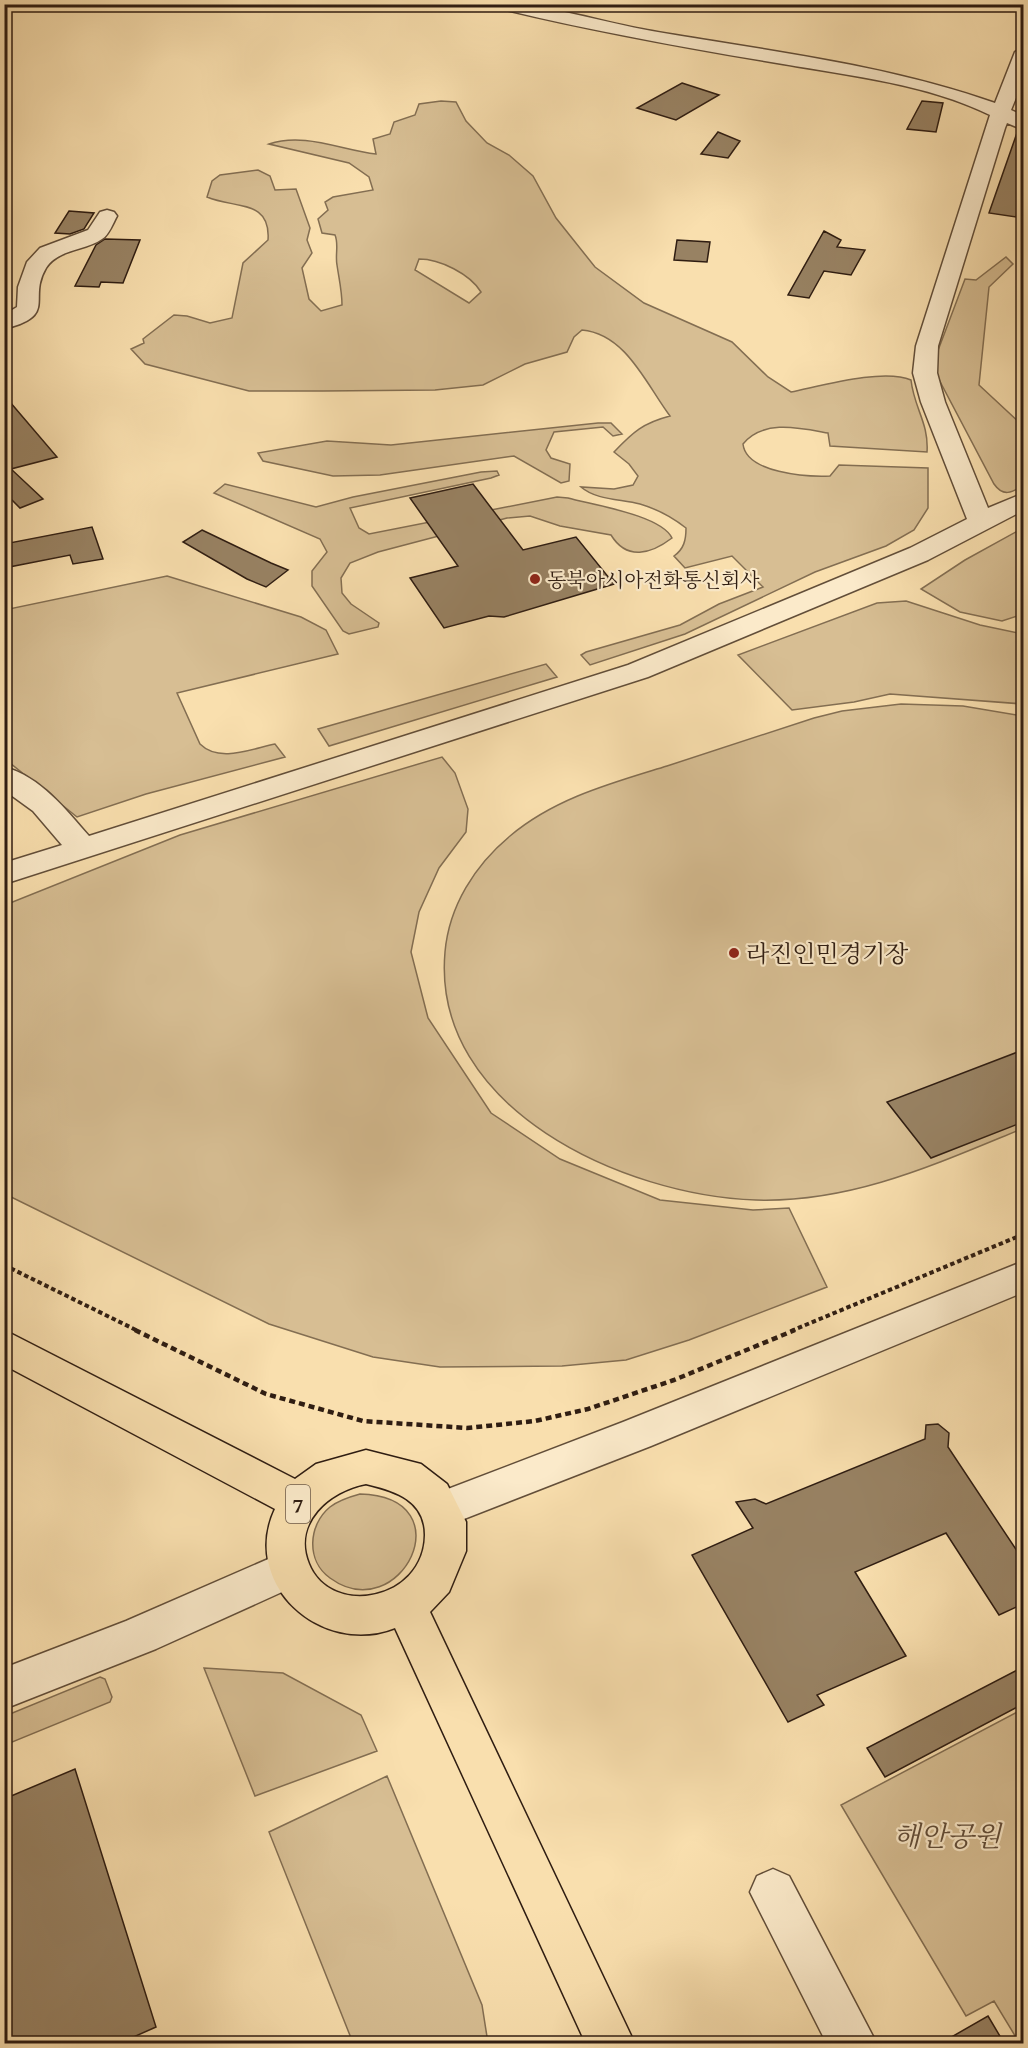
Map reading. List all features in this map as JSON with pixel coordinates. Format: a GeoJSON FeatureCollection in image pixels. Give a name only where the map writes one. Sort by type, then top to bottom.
{"type":"FeatureCollection","features":[{"type":"Feature","properties":{"kind":"highway","name":"7"},"geometry":{"type":"LineString","coordinates":[[4,1346],[299,1501]]}},
{"type":"Feature","properties":{"kind":"highway","name":"7"},"geometry":{"type":"LineString","coordinates":[[366,1467],[385,1468],[419,1483],[432,1495],[441,1510],[447,1527],[448,1545],[443,1562],[434,1579],[422,1593],[386,1612],[366,1615],[327,1608],[304,1592],[289,1569],[284,1552],[285,1534],[290,1517],[299,1501],[313,1488],[338,1474],[366,1467]]}},
{"type":"Feature","properties":{"kind":"highway"},"geometry":{"type":"LineString","coordinates":[[405,1604],[611,2043]]}},
{"type":"Feature","properties":{"kind":"street"},"geometry":{"type":"LineString","coordinates":[[504,4],[610,29],[882,76],[943,91],[1023,124]]}},
{"type":"Feature","properties":{"kind":"street"},"geometry":{"type":"LineString","coordinates":[[981,522],[933,402],[925,373],[927,346],[1000,113],[1023,52]]}},
{"type":"Feature","properties":{"kind":"street"},"geometry":{"type":"LineString","coordinates":[[4,322],[16,319],[28,309],[29,287],[36,267],[48,252],[96,234],[107,216]]}},
{"type":"Feature","properties":{"kind":"street"},"geometry":{"type":"LineString","coordinates":[[4,873],[638,671],[919,554],[1023,500]]}},
{"type":"Feature","properties":{"kind":"street"},"geometry":{"type":"LineString","coordinates":[[4,776],[44,804],[81,847]]}},
{"type":"Feature","properties":{"kind":"street"},"geometry":{"type":"LineString","coordinates":[[441,1510],[637,1434],[1023,1276]]}},
{"type":"Feature","properties":{"kind":"street"},"geometry":{"type":"LineString","coordinates":[[4,1689],[141,1635],[289,1569]]}},
{"type":"Feature","properties":{"kind":"street"},"geometry":{"type":"LineString","coordinates":[[773,1892],[853,2043]]}},
{"type":"Feature","properties":{"kind":"path"},"geometry":{"type":"LineString","coordinates":[[4,1264],[266,1394],[363,1421],[467,1428],[535,1420],[588,1409],[674,1380],[1023,1234]]}},
{"type":"Feature","properties":{"kind":"green space"},"geometry":{"type":"Polygon","coordinates":[[[441,101],[456,102],[466,121],[487,143],[509,155],[533,176],[556,218],[595,267],[644,303],[732,342],[768,377],[791,392],[869,377],[899,377],[911,380],[926,432],[927,452],[830,446],[828,433],[782,427],[761,431],[751,436],[743,444],[747,454],[766,467],[807,476],[830,476],[839,465],[928,468],[928,508],[914,530],[886,546],[815,572],[685,634],[590,665],[581,655],[586,652],[680,625],[719,604],[763,587],[732,556],[685,568],[674,556],[684,544],[686,528],[652,508],[601,497],[581,487],[614,489],[633,485],[638,476],[629,464],[614,452],[639,429],[670,416],[634,362],[611,341],[582,330],[574,337],[567,352],[525,364],[483,385],[435,390],[249,391],[145,364],[131,349],[144,343],[143,339],[174,315],[187,316],[210,323],[232,318],[243,263],[268,240],[267,227],[264,218],[249,208],[207,197],[212,181],[220,175],[258,170],[270,176],[275,190],[296,189],[310,228],[307,240],[312,253],[302,268],[309,299],[321,311],[342,305],[336,238],[335,235],[322,233],[318,219],[328,210],[325,202],[333,197],[373,190],[369,177],[349,163],[269,144],[282,141],[309,141],[376,154],[373,139],[390,134],[394,122],[415,115],[419,104],[441,101]],[[419,259],[415,270],[469,303],[481,292],[470,279],[454,269],[419,259]]]}},
{"type":"Feature","properties":{"kind":"green space"},"geometry":{"type":"Polygon","coordinates":[[[1006,257],[1013,264],[989,287],[979,385],[1023,426],[1023,485],[1015,490],[1004,492],[994,484],[935,372],[934,361],[965,279],[976,280],[1006,257]]]}},
{"type":"Feature","properties":{"kind":"green space"},"geometry":{"type":"Polygon","coordinates":[[[611,423],[622,434],[613,436],[603,427],[554,432],[546,450],[551,458],[570,464],[569,481],[561,483],[514,456],[380,475],[333,476],[263,461],[258,453],[327,441],[391,445],[611,423]]]}},
{"type":"Feature","properties":{"kind":"green space"},"geometry":{"type":"Polygon","coordinates":[[[497,471],[499,475],[491,478],[350,508],[359,528],[369,534],[557,497],[568,498],[641,517],[655,523],[672,538],[648,551],[632,552],[624,549],[611,535],[560,526],[530,516],[507,518],[378,552],[350,563],[341,578],[342,593],[351,604],[379,623],[378,627],[349,634],[343,631],[312,586],[312,571],[327,552],[320,539],[214,493],[225,484],[316,507],[353,497],[481,472],[497,471]]]}},
{"type":"Feature","properties":{"kind":"green space"},"geometry":{"type":"Polygon","coordinates":[[[1023,528],[1023,614],[1002,621],[960,612],[921,589],[965,560],[1023,528]]]}},
{"type":"Feature","properties":{"kind":"green space"},"geometry":{"type":"Polygon","coordinates":[[[167,576],[301,617],[326,630],[338,654],[177,693],[200,744],[208,750],[226,754],[275,744],[285,757],[146,794],[77,817],[5,759],[4,610],[167,576]]]}},
{"type":"Feature","properties":{"kind":"green space"},"geometry":{"type":"Polygon","coordinates":[[[906,601],[980,625],[1023,634],[1023,704],[890,694],[854,702],[792,710],[738,655],[877,603],[906,601]]]}},
{"type":"Feature","properties":{"kind":"green space"},"geometry":{"type":"Polygon","coordinates":[[[546,664],[557,677],[329,746],[318,729],[546,664]]]}},
{"type":"Feature","properties":{"kind":"green space","name":"라진인민경기장"},"geometry":{"type":"Polygon","coordinates":[[[901,704],[963,706],[1023,716],[1024,1128],[926,1167],[860,1188],[826,1195],[756,1200],[704,1195],[650,1182],[596,1161],[546,1133],[503,1098],[469,1056],[449,1008],[445,952],[458,903],[475,873],[497,847],[546,811],[585,793],[814,718],[842,711],[901,704]]]}},
{"type":"Feature","properties":{"kind":"green space"},"geometry":{"type":"Polygon","coordinates":[[[442,757],[455,773],[468,809],[466,832],[439,868],[419,912],[411,952],[428,1018],[491,1113],[560,1159],[660,1200],[753,1210],[789,1208],[827,1287],[689,1340],[626,1360],[562,1366],[440,1367],[373,1357],[269,1324],[5,1194],[5,905],[180,835],[442,757]]]}},
{"type":"Feature","properties":{"kind":"green space"},"geometry":{"type":"Polygon","coordinates":[[[360,1494],[392,1501],[410,1516],[416,1535],[411,1556],[398,1575],[379,1587],[356,1589],[330,1578],[322,1571],[314,1553],[313,1543],[317,1523],[330,1507],[337,1502],[360,1494]]]}},
{"type":"Feature","properties":{"kind":"green space"},"geometry":{"type":"Polygon","coordinates":[[[204,1668],[283,1673],[361,1715],[377,1751],[255,1796],[204,1668]]]}},
{"type":"Feature","properties":{"kind":"green space"},"geometry":{"type":"Polygon","coordinates":[[[100,1677],[105,1679],[112,1697],[110,1702],[5,1745],[5,1716],[100,1677]]]}},
{"type":"Feature","properties":{"kind":"green space","name":"해안공원"},"geometry":{"type":"Polygon","coordinates":[[[1023,1709],[1024,2043],[1020,2044],[994,2001],[966,2016],[841,1805],[1023,1709]]]}},
{"type":"Feature","properties":{"kind":"green space"},"geometry":{"type":"Polygon","coordinates":[[[387,1776],[482,2005],[488,2043],[353,2043],[269,1832],[387,1776]]]}},
{"type":"Feature","properties":{"kind":"building"},"geometry":{"type":"Polygon","coordinates":[[[682,83],[719,95],[676,120],[637,108],[682,83]]]}},
{"type":"Feature","properties":{"kind":"building"},"geometry":{"type":"Polygon","coordinates":[[[922,101],[943,103],[936,132],[907,129],[922,101]]]}},
{"type":"Feature","properties":{"kind":"building"},"geometry":{"type":"Polygon","coordinates":[[[1018,130],[1023,132],[1023,196],[1016,217],[989,213],[1018,130]]]}},
{"type":"Feature","properties":{"kind":"building"},"geometry":{"type":"Polygon","coordinates":[[[718,132],[740,141],[728,158],[701,154],[718,132]]]}},
{"type":"Feature","properties":{"kind":"building"},"geometry":{"type":"Polygon","coordinates":[[[69,211],[94,213],[84,229],[70,234],[55,233],[69,211]]]}},
{"type":"Feature","properties":{"kind":"building"},"geometry":{"type":"Polygon","coordinates":[[[824,231],[841,240],[837,247],[865,250],[851,275],[824,271],[809,298],[788,295],[824,231]]]}},
{"type":"Feature","properties":{"kind":"building"},"geometry":{"type":"Polygon","coordinates":[[[105,239],[140,240],[123,283],[101,282],[99,287],[75,286],[96,245],[105,239]]]}},
{"type":"Feature","properties":{"kind":"building"},"geometry":{"type":"Polygon","coordinates":[[[677,240],[710,242],[707,262],[674,260],[677,240]]]}},
{"type":"Feature","properties":{"kind":"building"},"geometry":{"type":"Polygon","coordinates":[[[4,395],[57,457],[11,469],[43,499],[20,508],[4,492],[4,395]]]}},
{"type":"Feature","properties":{"kind":"building","name":"동북아시아전화통신회사"},"geometry":{"type":"Polygon","coordinates":[[[473,484],[523,550],[576,537],[614,584],[504,617],[489,616],[444,628],[410,578],[458,566],[410,498],[473,484]]]}},
{"type":"Feature","properties":{"kind":"building"},"geometry":{"type":"Polygon","coordinates":[[[92,527],[103,559],[73,564],[70,555],[4,568],[4,544],[92,527]]]}},
{"type":"Feature","properties":{"kind":"building"},"geometry":{"type":"Polygon","coordinates":[[[202,530],[288,570],[266,587],[247,579],[183,542],[202,530]]]}},
{"type":"Feature","properties":{"kind":"building"},"geometry":{"type":"Polygon","coordinates":[[[1023,1050],[1023,1122],[931,1158],[887,1102],[1023,1050]]]}},
{"type":"Feature","properties":{"kind":"building"},"geometry":{"type":"Polygon","coordinates":[[[938,1424],[949,1433],[948,1447],[1023,1560],[1023,1604],[999,1615],[946,1533],[855,1572],[906,1656],[817,1695],[824,1705],[788,1722],[692,1555],[753,1528],[736,1502],[755,1499],[766,1504],[925,1439],[926,1425],[938,1424]]]}},
{"type":"Feature","properties":{"kind":"building"},"geometry":{"type":"Polygon","coordinates":[[[1023,1667],[1023,1704],[885,1777],[867,1748],[1023,1667]]]}},
{"type":"Feature","properties":{"kind":"building"},"geometry":{"type":"Polygon","coordinates":[[[75,1769],[156,2027],[120,2043],[4,2043],[4,1799],[75,1769]]]}},
{"type":"Feature","properties":{"kind":"building"},"geometry":{"type":"Polygon","coordinates":[[[988,2016],[1004,2043],[941,2043],[988,2016]]]}},
{"type":"Feature","properties":{"kind":"place","name":"동북아시아전화통신회사"},"geometry":{"type":"Point","coordinates":[535,579]}},
{"type":"Feature","properties":{"kind":"place","name":"라진인민경기장"},"geometry":{"type":"Point","coordinates":[734,953]}}]}
